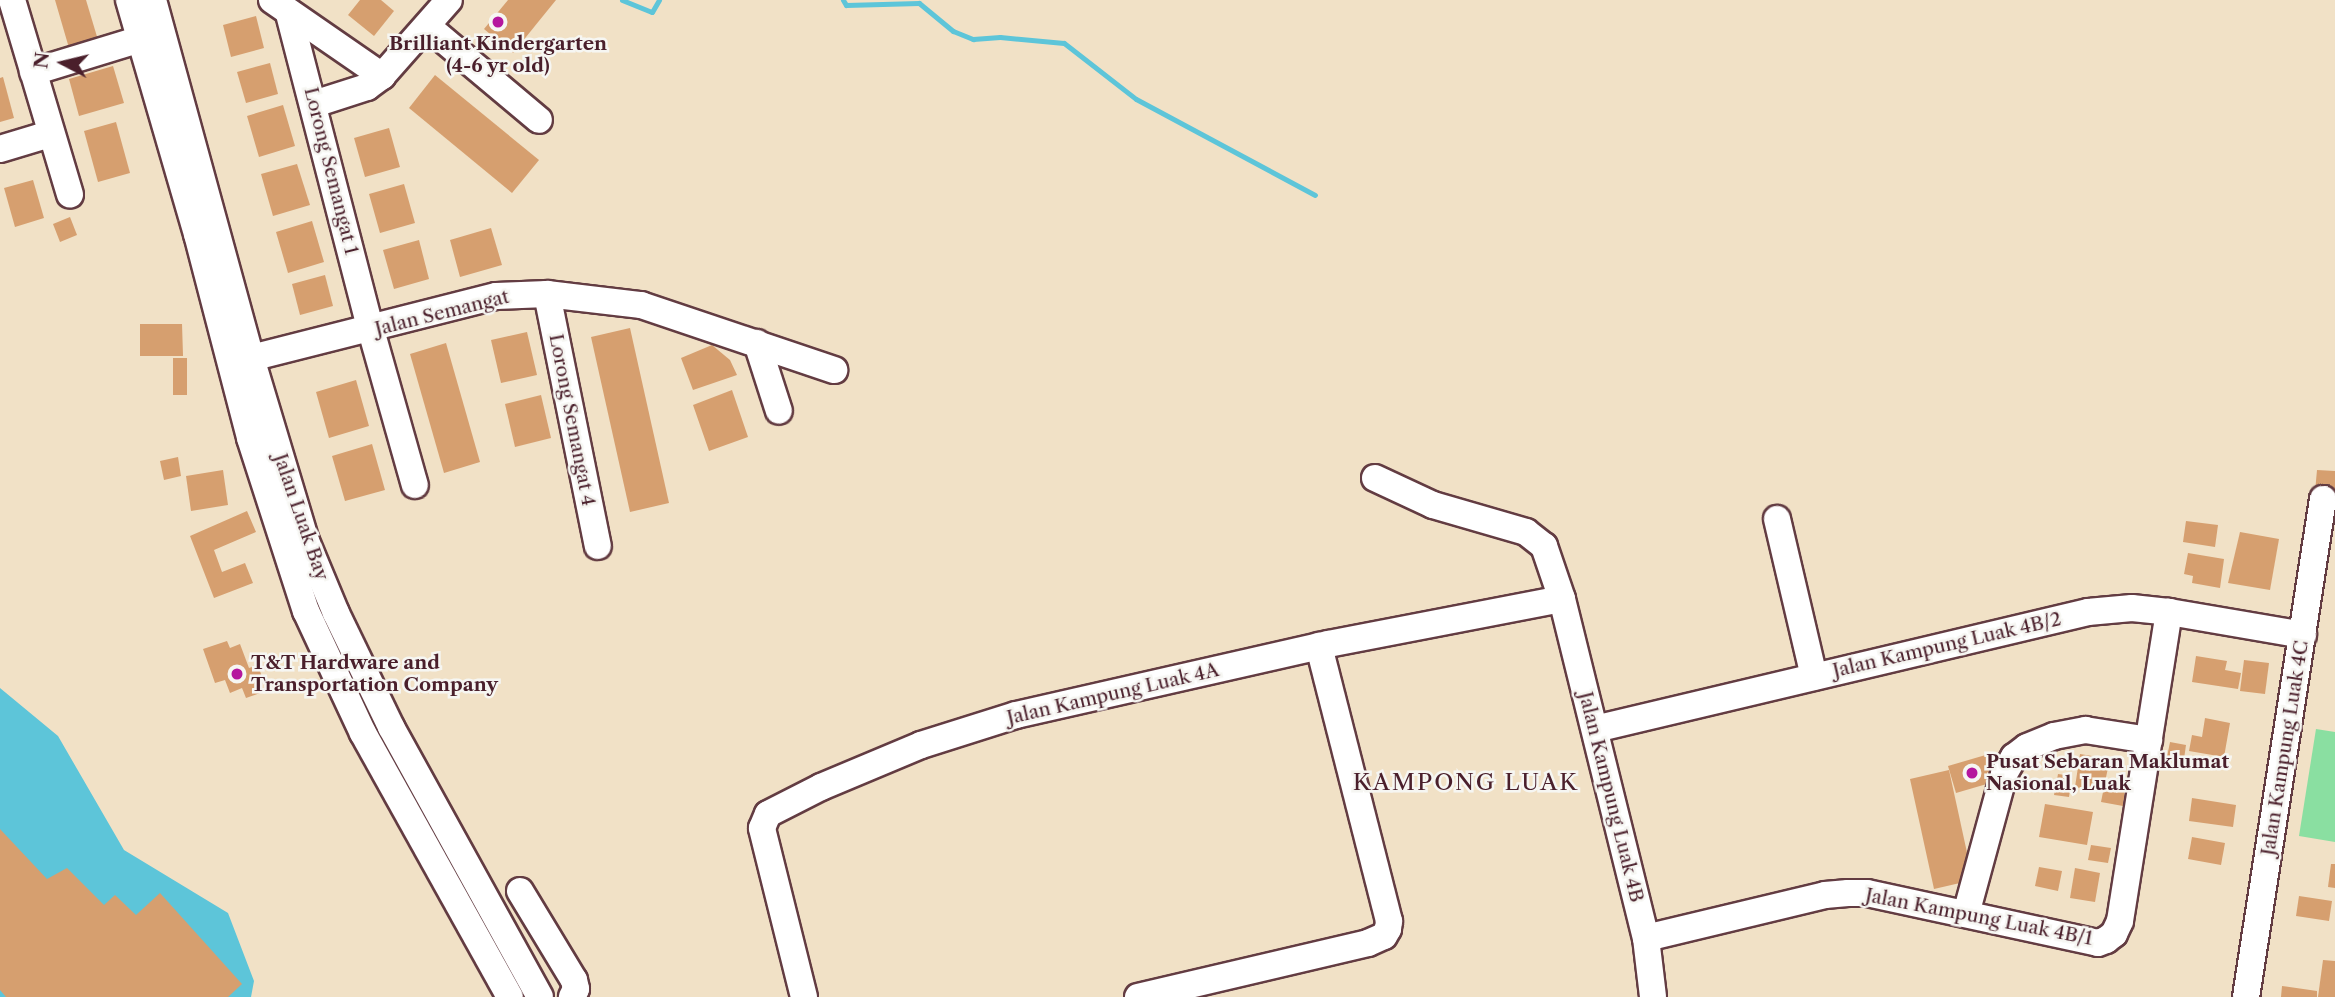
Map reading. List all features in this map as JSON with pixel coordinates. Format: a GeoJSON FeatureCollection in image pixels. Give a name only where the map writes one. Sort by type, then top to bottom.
{"type":"FeatureCollection","features":[{"type":"Feature","properties":{"kind":"street"},"geometry":{"type":"LineString","coordinates":[[12,0],[70,195]]}},
{"type":"Feature","properties":{"kind":"street","name":"Jalan Luak Bay"},"geometry":{"type":"LineString","coordinates":[[130,0],[197,234],[250,438],[306,611],[363,733],[510,997]]}},
{"type":"Feature","properties":{"kind":"street","name":"Jalan Luak Bay"},"geometry":{"type":"LineString","coordinates":[[153,0],[251,358],[306,541],[336,613],[391,727],[540,997]]}},
{"type":"Feature","properties":{"kind":"street"},"geometry":{"type":"LineString","coordinates":[[314,104],[367,87],[382,76],[449,0]]}},
{"type":"Feature","properties":{"kind":"street"},"geometry":{"type":"LineString","coordinates":[[281,7],[382,76]]}},
{"type":"Feature","properties":{"kind":"street","name":"Lorong Semangat 1"},"geometry":{"type":"LineString","coordinates":[[281,7],[314,104],[371,330],[415,485]]}},
{"type":"Feature","properties":{"kind":"street"},"geometry":{"type":"LineString","coordinates":[[427,26],[539,120]]}},
{"type":"Feature","properties":{"kind":"street"},"geometry":{"type":"LineString","coordinates":[[33,72],[141,39]]}},
{"type":"Feature","properties":{"kind":"street"},"geometry":{"type":"LineString","coordinates":[[0,149],[50,134]]}},
{"type":"Feature","properties":{"kind":"street","name":"Jalan Semangat"},"geometry":{"type":"LineString","coordinates":[[251,358],[371,330],[496,296],[547,294],[641,305],[834,370]]}},
{"type":"Feature","properties":{"kind":"street","name":"Lorong Semangat 4"},"geometry":{"type":"LineString","coordinates":[[547,294],[598,546]]}},
{"type":"Feature","properties":{"kind":"street"},"geometry":{"type":"LineString","coordinates":[[757,342],[779,411]]}},
{"type":"Feature","properties":{"kind":"street","name":"Jalan Kampung Luak 4B"},"geometry":{"type":"LineString","coordinates":[[1375,478],[1433,505],[1534,536],[1544,545],[1562,599],[1646,938],[1653,997]]}},
{"type":"Feature","properties":{"kind":"street","name":"Jalan Kampung Luak 4C"},"geometry":{"type":"LineString","coordinates":[[2246,997],[2323,499]]}},
{"type":"Feature","properties":{"kind":"street"},"geometry":{"type":"LineString","coordinates":[[1777,519],[1814,677]]}},
{"type":"Feature","properties":{"kind":"street","name":"Jalan Kampung Luak 4A"},"geometry":{"type":"LineString","coordinates":[[804,997],[762,828],[768,814],[821,787],[921,746],[1016,715],[1330,643],[1562,599]]}},
{"type":"Feature","properties":{"kind":"street","name":"Jalan Kampung Luak 4B/2"},"geometry":{"type":"LineString","coordinates":[[1595,729],[2088,612],[2132,608],[2302,635]]}},
{"type":"Feature","properties":{"kind":"street","name":"Jalan Kampung Luak 4B/1"},"geometry":{"type":"LineString","coordinates":[[1646,938],[1825,895],[1848,893],[1867,893],[2098,943],[2114,934],[2120,921],[2169,612]]}},
{"type":"Feature","properties":{"kind":"street"},"geometry":{"type":"LineString","coordinates":[[1138,997],[1368,943],[1384,936],[1388,929],[1389,920],[1330,643]]}},
{"type":"Feature","properties":{"kind":"street"},"geometry":{"type":"LineString","coordinates":[[1966,914],[2004,774],[2014,757],[2027,747],[2053,736],[2085,730],[2149,740]]}},
{"type":"Feature","properties":{"kind":"street"},"geometry":{"type":"LineString","coordinates":[[520,891],[574,980],[576,989],[572,997]]}},
{"type":"Feature","properties":{"kind":"green space"},"geometry":{"type":"Polygon","coordinates":[[[2316,729],[2335,732],[2335,842],[2299,836],[2316,729]]]}},
{"type":"Feature","properties":{"kind":"water"},"geometry":{"type":"Polygon","coordinates":[[[0,688],[58,736],[124,850],[228,913],[254,981],[251,997],[0,997],[0,688]]]}},
{"type":"Feature","properties":{"kind":"building"},"geometry":{"type":"Polygon","coordinates":[[[55,0],[86,0],[98,40],[69,48],[55,0]]]}},
{"type":"Feature","properties":{"kind":"building"},"geometry":{"type":"Polygon","coordinates":[[[360,0],[381,0],[394,11],[374,36],[348,15],[360,0]]]}},
{"type":"Feature","properties":{"kind":"building"},"geometry":{"type":"Polygon","coordinates":[[[508,0],[556,0],[513,53],[484,29],[508,0]]]}},
{"type":"Feature","properties":{"kind":"building"},"geometry":{"type":"Polygon","coordinates":[[[256,16],[264,48],[231,57],[223,25],[256,16]]]}},
{"type":"Feature","properties":{"kind":"building"},"geometry":{"type":"Polygon","coordinates":[[[270,63],[278,94],[246,103],[237,72],[270,63]]]}},
{"type":"Feature","properties":{"kind":"building"},"geometry":{"type":"Polygon","coordinates":[[[113,66],[124,103],[79,116],[69,79],[113,66]]]}},
{"type":"Feature","properties":{"kind":"building"},"geometry":{"type":"Polygon","coordinates":[[[435,75],[539,160],[512,193],[409,108],[435,75]]]}},
{"type":"Feature","properties":{"kind":"building"},"geometry":{"type":"Polygon","coordinates":[[[3,77],[14,118],[0,122],[0,78],[3,77]]]}},
{"type":"Feature","properties":{"kind":"building"},"geometry":{"type":"Polygon","coordinates":[[[283,105],[295,146],[259,157],[247,116],[283,105]]]}},
{"type":"Feature","properties":{"kind":"building"},"geometry":{"type":"Polygon","coordinates":[[[116,122],[130,173],[98,182],[84,131],[116,122]]]}},
{"type":"Feature","properties":{"kind":"building"},"geometry":{"type":"Polygon","coordinates":[[[389,128],[400,167],[365,177],[354,138],[389,128]]]}},
{"type":"Feature","properties":{"kind":"building"},"geometry":{"type":"Polygon","coordinates":[[[297,164],[310,205],[273,216],[261,174],[297,164]]]}},
{"type":"Feature","properties":{"kind":"building"},"geometry":{"type":"Polygon","coordinates":[[[33,180],[44,218],[15,227],[4,188],[33,180]]]}},
{"type":"Feature","properties":{"kind":"building"},"geometry":{"type":"Polygon","coordinates":[[[404,184],[415,223],[380,233],[369,194],[404,184]]]}},
{"type":"Feature","properties":{"kind":"building"},"geometry":{"type":"Polygon","coordinates":[[[70,217],[77,235],[60,242],[53,224],[70,217]]]}},
{"type":"Feature","properties":{"kind":"building"},"geometry":{"type":"Polygon","coordinates":[[[312,221],[324,262],[288,273],[276,232],[312,221]]]}},
{"type":"Feature","properties":{"kind":"building"},"geometry":{"type":"Polygon","coordinates":[[[491,228],[502,265],[460,277],[450,240],[491,228]]]}},
{"type":"Feature","properties":{"kind":"building"},"geometry":{"type":"Polygon","coordinates":[[[419,240],[429,279],[394,289],[383,250],[419,240]]]}},
{"type":"Feature","properties":{"kind":"building"},"geometry":{"type":"Polygon","coordinates":[[[325,275],[333,306],[300,315],[292,284],[325,275]]]}},
{"type":"Feature","properties":{"kind":"building"},"geometry":{"type":"Polygon","coordinates":[[[140,324],[182,324],[183,356],[140,356],[140,324]]]}},
{"type":"Feature","properties":{"kind":"building"},"geometry":{"type":"Polygon","coordinates":[[[630,328],[669,503],[630,512],[591,337],[630,328]]]}},
{"type":"Feature","properties":{"kind":"building"},"geometry":{"type":"Polygon","coordinates":[[[527,332],[537,375],[501,383],[491,340],[527,332]]]}},
{"type":"Feature","properties":{"kind":"building"},"geometry":{"type":"Polygon","coordinates":[[[446,343],[480,462],[444,473],[410,354],[446,343]]]}},
{"type":"Feature","properties":{"kind":"building"},"geometry":{"type":"Polygon","coordinates":[[[712,345],[730,360],[737,375],[693,390],[681,358],[712,345]]]}},
{"type":"Feature","properties":{"kind":"building"},"geometry":{"type":"Polygon","coordinates":[[[173,358],[187,358],[187,395],[173,395],[173,358]]]}},
{"type":"Feature","properties":{"kind":"building"},"geometry":{"type":"Polygon","coordinates":[[[356,380],[369,426],[329,438],[316,392],[356,380]]]}},
{"type":"Feature","properties":{"kind":"building"},"geometry":{"type":"Polygon","coordinates":[[[732,390],[748,437],[709,451],[693,405],[732,390]]]}},
{"type":"Feature","properties":{"kind":"building"},"geometry":{"type":"Polygon","coordinates":[[[541,395],[551,438],[515,447],[505,404],[541,395]]]}},
{"type":"Feature","properties":{"kind":"building"},"geometry":{"type":"Polygon","coordinates":[[[372,444],[385,490],[345,501],[332,456],[372,444]]]}},
{"type":"Feature","properties":{"kind":"building"},"geometry":{"type":"Polygon","coordinates":[[[178,457],[181,476],[164,480],[160,461],[178,457]]]}},
{"type":"Feature","properties":{"kind":"building"},"geometry":{"type":"Polygon","coordinates":[[[223,470],[228,505],[191,511],[186,476],[223,470]]]}},
{"type":"Feature","properties":{"kind":"building"},"geometry":{"type":"Polygon","coordinates":[[[2317,470],[2335,471],[2335,494],[2315,492],[2317,470]]]}},
{"type":"Feature","properties":{"kind":"building"},"geometry":{"type":"Polygon","coordinates":[[[247,511],[256,532],[214,550],[222,572],[245,563],[253,583],[214,598],[190,536],[247,511]]]}},
{"type":"Feature","properties":{"kind":"building"},"geometry":{"type":"Polygon","coordinates":[[[2186,521],[2218,525],[2215,547],[2183,542],[2186,521]]]}},
{"type":"Feature","properties":{"kind":"building"},"geometry":{"type":"Polygon","coordinates":[[[2240,532],[2279,539],[2270,590],[2228,583],[2240,532]]]}},
{"type":"Feature","properties":{"kind":"building"},"geometry":{"type":"Polygon","coordinates":[[[2188,553],[2224,559],[2220,588],[2192,583],[2193,576],[2184,574],[2188,553]]]}},
{"type":"Feature","properties":{"kind":"building","name":"T&T Hardware and Transportation Company"},"geometry":{"type":"Polygon","coordinates":[[[227,641],[230,648],[240,644],[249,668],[258,665],[264,683],[257,685],[260,693],[246,698],[242,688],[230,693],[225,680],[215,683],[203,649],[227,641]]]}},
{"type":"Feature","properties":{"kind":"building"},"geometry":{"type":"Polygon","coordinates":[[[2196,656],[2227,661],[2225,670],[2241,673],[2238,689],[2192,682],[2196,656]]]}},
{"type":"Feature","properties":{"kind":"building"},"geometry":{"type":"Polygon","coordinates":[[[2244,660],[2269,663],[2265,694],[2240,691],[2244,660]]]}},
{"type":"Feature","properties":{"kind":"building"},"geometry":{"type":"Polygon","coordinates":[[[2205,718],[2230,723],[2224,757],[2189,751],[2192,735],[2202,737],[2205,718]]]}},
{"type":"Feature","properties":{"kind":"building"},"geometry":{"type":"Polygon","coordinates":[[[2170,742],[2186,745],[2184,759],[2167,757],[2170,742]]]}},
{"type":"Feature","properties":{"kind":"building","name":"Pusat Sebaran Maklumat Nasional, Luak"},"geometry":{"type":"Polygon","coordinates":[[[1989,754],[1997,781],[1956,793],[1948,766],[1989,754]]]}},
{"type":"Feature","properties":{"kind":"building"},"geometry":{"type":"Polygon","coordinates":[[[2080,754],[2104,758],[2102,767],[2108,768],[2105,782],[2100,781],[2098,791],[2075,787],[2080,754]]]}},
{"type":"Feature","properties":{"kind":"building"},"geometry":{"type":"Polygon","coordinates":[[[1949,770],[1973,880],[1934,889],[1910,779],[1949,770]]]}},
{"type":"Feature","properties":{"kind":"building"},"geometry":{"type":"Polygon","coordinates":[[[2058,774],[2072,776],[2069,797],[2054,795],[2058,774]]]}},
{"type":"Feature","properties":{"kind":"building"},"geometry":{"type":"Polygon","coordinates":[[[2104,787],[2125,790],[2123,806],[2101,802],[2104,787]]]}},
{"type":"Feature","properties":{"kind":"building"},"geometry":{"type":"Polygon","coordinates":[[[2192,798],[2236,805],[2233,827],[2189,821],[2192,798]]]}},
{"type":"Feature","properties":{"kind":"building"},"geometry":{"type":"Polygon","coordinates":[[[2045,804],[2093,812],[2087,845],[2039,837],[2045,804]]]}},
{"type":"Feature","properties":{"kind":"building"},"geometry":{"type":"Polygon","coordinates":[[[0,829],[47,879],[67,868],[104,905],[115,895],[136,915],[160,893],[242,984],[228,997],[6,997],[0,990],[0,829]]]}},
{"type":"Feature","properties":{"kind":"building"},"geometry":{"type":"Polygon","coordinates":[[[2192,837],[2225,843],[2221,865],[2188,859],[2192,837]]]}},
{"type":"Feature","properties":{"kind":"building"},"geometry":{"type":"Polygon","coordinates":[[[2091,845],[2111,848],[2108,863],[2088,860],[2091,845]]]}},
{"type":"Feature","properties":{"kind":"building"},"geometry":{"type":"Polygon","coordinates":[[[2331,864],[2335,864],[2335,888],[2328,887],[2331,864]]]}},
{"type":"Feature","properties":{"kind":"building"},"geometry":{"type":"Polygon","coordinates":[[[2039,867],[2062,871],[2058,891],[2035,886],[2039,867]]]}},
{"type":"Feature","properties":{"kind":"building"},"geometry":{"type":"Polygon","coordinates":[[[2075,868],[2100,873],[2095,902],[2070,898],[2075,868]]]}},
{"type":"Feature","properties":{"kind":"building"},"geometry":{"type":"Polygon","coordinates":[[[2299,896],[2332,901],[2329,921],[2296,916],[2299,896]]]}},
{"type":"Feature","properties":{"kind":"building"},"geometry":{"type":"Polygon","coordinates":[[[2323,960],[2335,961],[2335,997],[2318,997],[2323,960]]]}},
{"type":"Feature","properties":{"kind":"building"},"geometry":{"type":"Polygon","coordinates":[[[2282,986],[2317,991],[2317,997],[2281,997],[2282,986]]]}},
{"type":"Feature","properties":{"kind":"waterway"},"geometry":{"type":"LineString","coordinates":[[622,0],[652,12],[659,0]]}},
{"type":"Feature","properties":{"kind":"waterway"},"geometry":{"type":"LineString","coordinates":[[843,0],[846,5],[919,3],[953,31],[973,39],[1000,37],[1064,43],[1136,99],[1315,195]]}},
{"type":"Feature","properties":{"kind":"place","name":"Brilliant Kindergarten (4-6 yr old)"},"geometry":{"type":"Point","coordinates":[498,22]}},
{"type":"Feature","properties":{"kind":"place","name":"T&T Hardware and Transportation Company"},"geometry":{"type":"Point","coordinates":[237,674]}},
{"type":"Feature","properties":{"kind":"place","name":"Pusat Sebaran Maklumat Nasional, Luak"},"geometry":{"type":"Point","coordinates":[1972,773]}},
{"type":"Feature","properties":{"kind":"district","name":"KAMPONG LUAK"},"geometry":{"type":"Point","coordinates":[1466,782]}}]}
